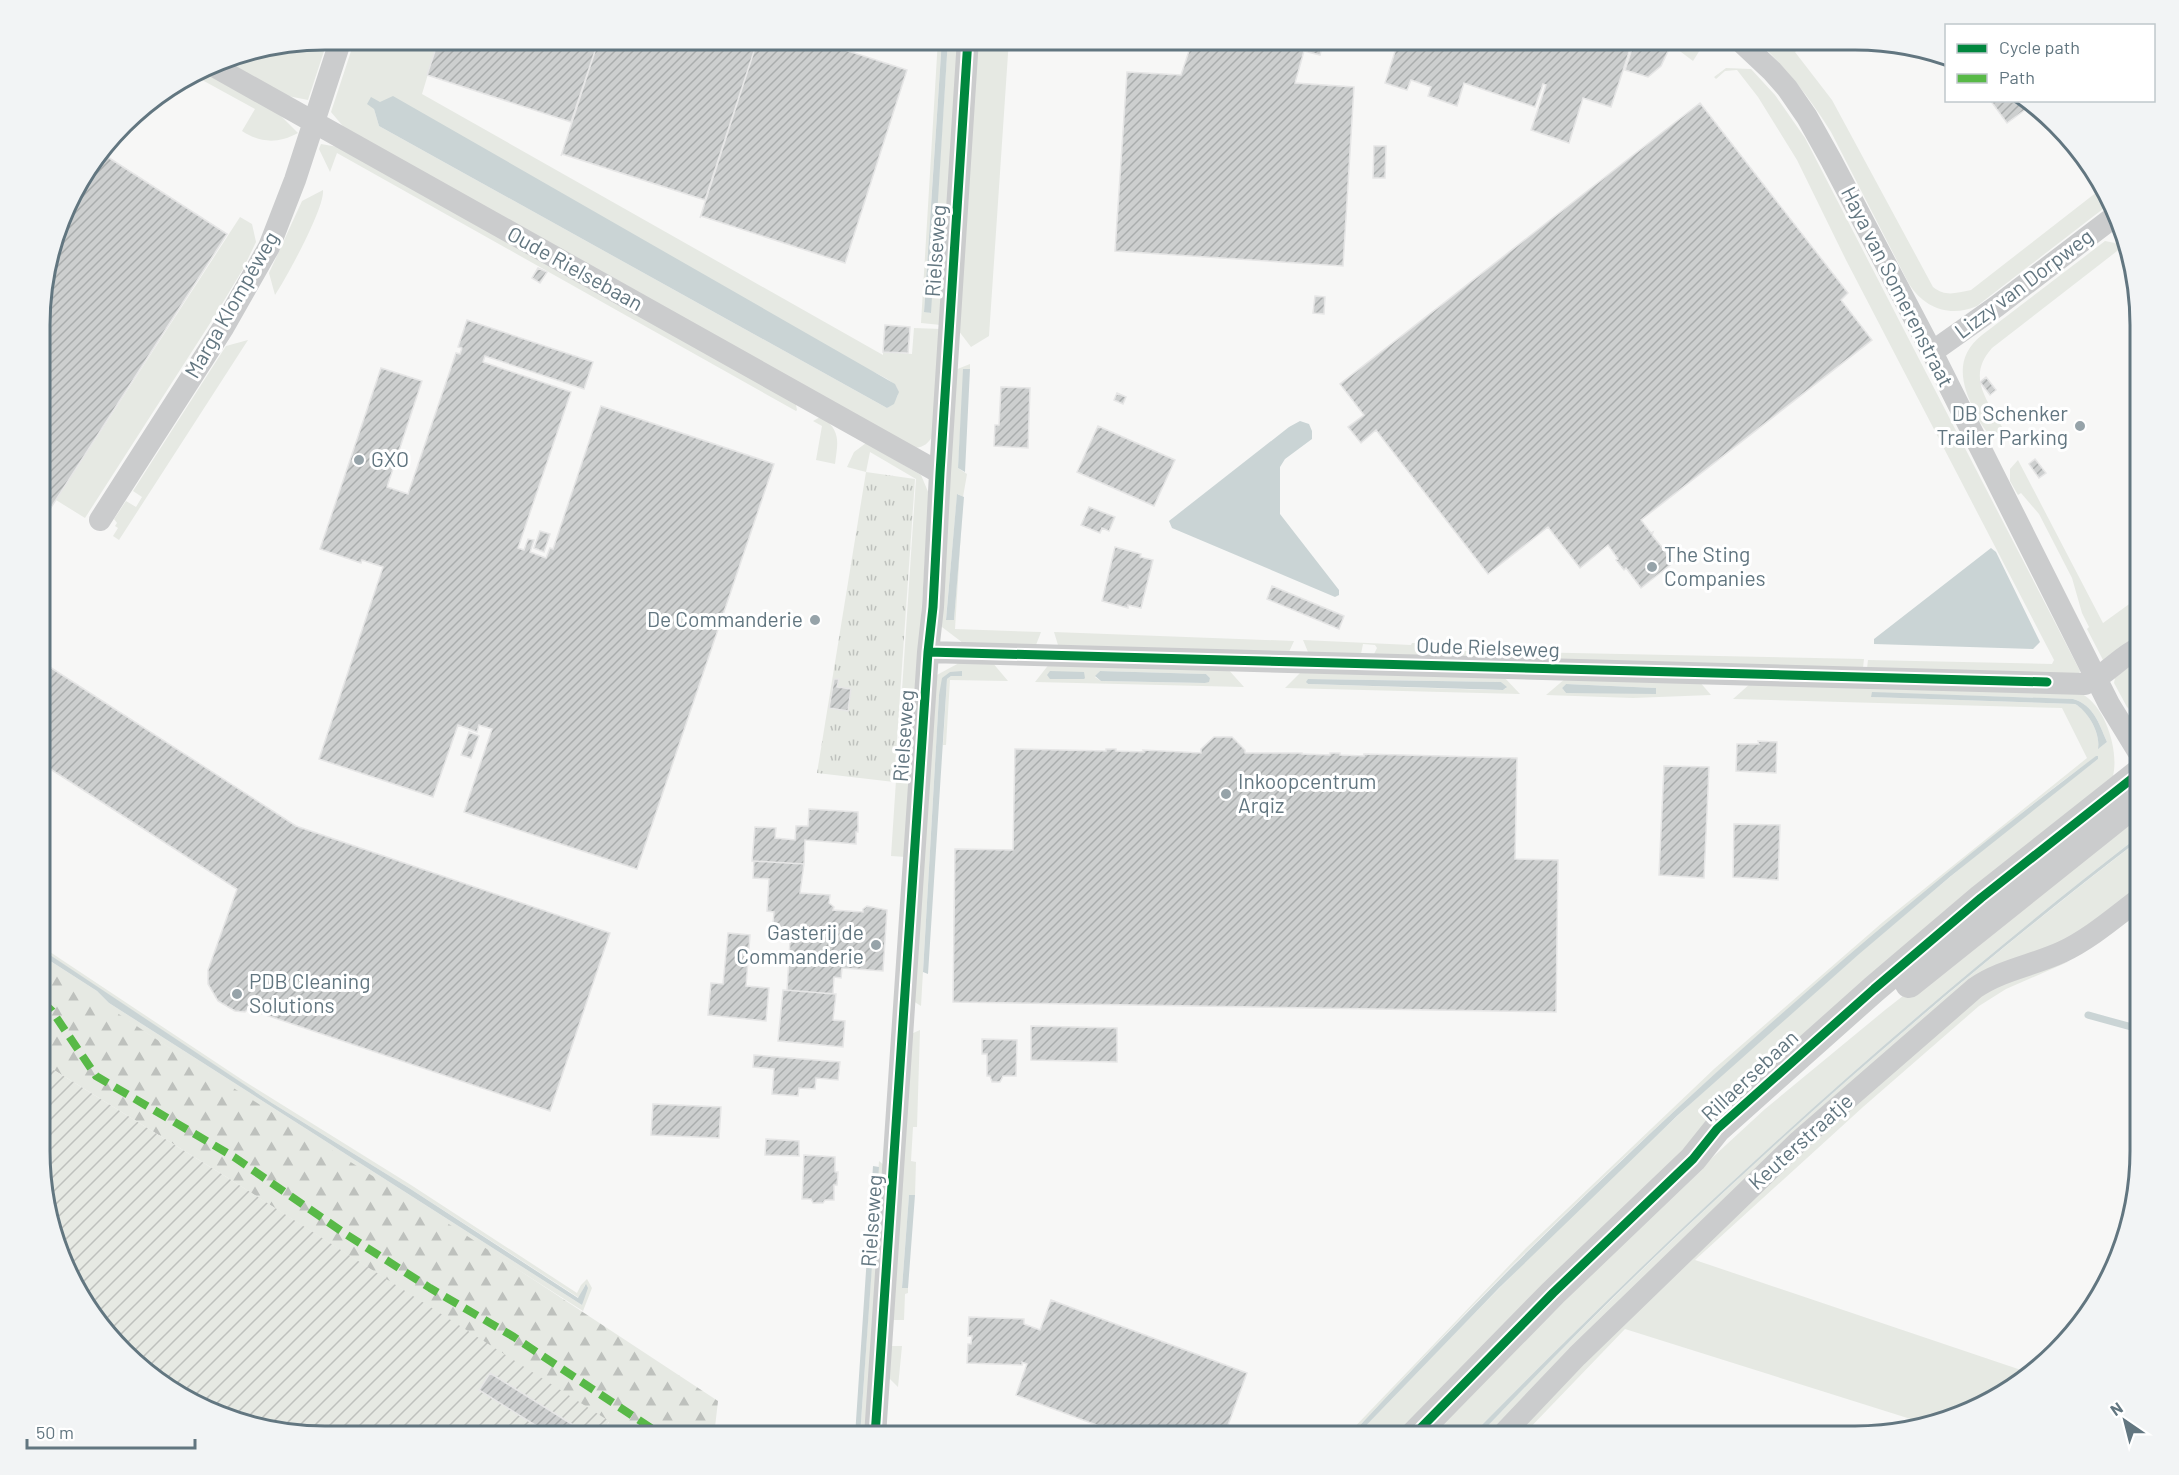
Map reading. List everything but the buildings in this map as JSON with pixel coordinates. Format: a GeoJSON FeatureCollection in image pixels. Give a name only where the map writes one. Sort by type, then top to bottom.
{"type":"FeatureCollection","features":[{"type":"Feature","properties":{"kind":"street","name":"Marga Klompéweg"},"geometry":{"type":"LineString","coordinates":[[99,520],[234,310],[269,247],[295,180],[337,50]]}},
{"type":"Feature","properties":{"kind":"street","name":"Rielseweg"},"geometry":{"type":"LineString","coordinates":[[876,1426],[928,652],[933,607],[967,50]]}},
{"type":"Feature","properties":{"kind":"street","name":"Haya van Somerenstraat"},"geometry":{"type":"LineString","coordinates":[[1750,50],[1772,71],[1807,117],[1932,352],[2097,679]]}},
{"type":"Feature","properties":{"kind":"street","name":"Oude Rielsebaan"},"geometry":{"type":"LineString","coordinates":[[220,70],[940,473]]}},
{"type":"Feature","properties":{"kind":"street","name":"Lizzy van Dorpweg"},"geometry":{"type":"LineString","coordinates":[[1932,352],[1997,306],[2109,220]]}},
{"type":"Feature","properties":{"kind":"street","name":"Oude Rielseweg"},"geometry":{"type":"LineString","coordinates":[[928,652],[2085,684],[2097,679],[2130,653]]}},
{"type":"Feature","properties":{"kind":"street"},"geometry":{"type":"LineString","coordinates":[[2097,679],[2130,738]]}},
{"type":"Feature","properties":{"kind":"street","name":"Rillaersebaan"},"geometry":{"type":"LineString","coordinates":[[1423,1426],[1552,1293],[1693,1159],[1717,1129],[1883,981],[2026,862],[2130,780]]}},
{"type":"Feature","properties":{"kind":"street","name":"Rillaersebaan"},"geometry":{"type":"LineString","coordinates":[[1693,1159],[1726,1137],[1824,1052],[2130,807]]}},
{"type":"Feature","properties":{"kind":"street","name":"Keuterstraatje"},"geometry":{"type":"LineString","coordinates":[[1510,1426],[1577,1356],[1799,1141],[1975,988],[1986,981],[2060,953],[2077,944],[2130,906]]}},
{"type":"Feature","properties":{"kind":"green space"},"geometry":{"type":"Polygon","coordinates":[[[324,50],[308,100],[278,94],[229,66],[271,55],[324,50]]]}},
{"type":"Feature","properties":{"kind":"green space"},"geometry":{"type":"Polygon","coordinates":[[[351,50],[433,50],[435,51],[422,94],[883,355],[883,352],[912,354],[914,328],[941,329],[933,435],[926,444],[915,448],[347,131],[331,112],[351,50]],[[374,109],[379,126],[887,408],[893,403],[898,392],[889,380],[374,109]]]}},
{"type":"Feature","properties":{"kind":"green space"},"geometry":{"type":"Polygon","coordinates":[[[937,50],[941,50],[924,311],[930,313],[947,50],[958,50],[941,325],[921,323],[937,50]]]}},
{"type":"Feature","properties":{"kind":"green space"},"geometry":{"type":"Polygon","coordinates":[[[976,50],[1008,50],[989,336],[971,347],[958,330],[976,50]]]}},
{"type":"Feature","properties":{"kind":"green space"},"geometry":{"type":"Polygon","coordinates":[[[1678,50],[1700,50],[1693,61],[1678,50]]]}},
{"type":"Feature","properties":{"kind":"green space"},"geometry":{"type":"Polygon","coordinates":[[[1798,50],[1795,52],[1832,100],[1933,287],[1942,292],[1971,290],[2096,193],[2104,208],[1977,306],[1948,311],[1930,305],[1909,284],[1823,119],[1788,72],[1768,51],[1798,50]]]}},
{"type":"Feature","properties":{"kind":"green space"},"geometry":{"type":"Polygon","coordinates":[[[1726,68],[1751,69],[1775,95],[1805,138],[2080,671],[2079,674],[1867,668],[1868,660],[2052,664],[2054,660],[1846,260],[1797,160],[1758,97],[1737,70],[1725,71],[1716,79],[1714,77],[1726,68]]]}},
{"type":"Feature","properties":{"kind":"green space"},"geometry":{"type":"Polygon","coordinates":[[[213,73],[278,113],[298,133],[291,137],[269,141],[249,135],[242,131],[255,109],[201,79],[213,73]]]}},
{"type":"Feature","properties":{"kind":"green space"},"geometry":{"type":"Polygon","coordinates":[[[321,144],[338,147],[795,400],[797,410],[337,153],[330,172],[319,149],[321,144]]]}},
{"type":"Feature","properties":{"kind":"green space"},"geometry":{"type":"Polygon","coordinates":[[[323,190],[312,226],[275,295],[269,273],[302,201],[323,190]]]}},
{"type":"Feature","properties":{"kind":"green space"},"geometry":{"type":"Polygon","coordinates":[[[240,217],[252,224],[256,242],[243,269],[85,518],[56,500],[240,217]]]}},
{"type":"Feature","properties":{"kind":"green space"},"geometry":{"type":"Polygon","coordinates":[[[2105,241],[2118,245],[2119,250],[1992,348],[1984,359],[1980,370],[1982,390],[2005,432],[1991,434],[1987,432],[1966,391],[1964,362],[1973,343],[2105,241]]]}},
{"type":"Feature","properties":{"kind":"green space"},"geometry":{"type":"Polygon","coordinates":[[[248,340],[119,540],[113,536],[118,528],[115,526],[117,523],[114,519],[126,501],[136,507],[142,497],[133,491],[226,346],[248,340]]]}},
{"type":"Feature","properties":{"kind":"green space"},"geometry":{"type":"Polygon","coordinates":[[[970,364],[970,369],[964,369],[958,468],[967,474],[963,497],[958,494],[957,496],[946,619],[954,620],[962,515],[955,629],[1041,632],[1036,645],[963,643],[938,624],[955,370],[970,364]]]}},
{"type":"Feature","properties":{"kind":"green space"},"geometry":{"type":"Polygon","coordinates":[[[822,416],[837,437],[835,464],[816,460],[822,426],[813,421],[822,416]]]}},
{"type":"Feature","properties":{"kind":"green space"},"geometry":{"type":"Polygon","coordinates":[[[866,443],[921,475],[929,494],[906,857],[891,856],[916,479],[870,452],[866,472],[847,467],[854,452],[866,443]]]}},
{"type":"Feature","properties":{"kind":"green space"},"geometry":{"type":"Polygon","coordinates":[[[2018,460],[2103,623],[2130,604],[2130,644],[2103,660],[2087,629],[2089,627],[2082,613],[2072,578],[2039,514],[2021,493],[2018,495],[2010,481],[2010,469],[2018,460]]]}},
{"type":"Feature","properties":{"kind":"green space"},"geometry":{"type":"Polygon","coordinates":[[[866,472],[915,479],[894,782],[817,773],[866,472]]]}},
{"type":"Feature","properties":{"kind":"green space"},"geometry":{"type":"Polygon","coordinates":[[[1054,632],[1294,641],[1289,652],[1058,645],[1054,632]]]}},
{"type":"Feature","properties":{"kind":"green space"},"geometry":{"type":"Polygon","coordinates":[[[1303,640],[1411,645],[1417,643],[1417,648],[1420,650],[1864,659],[1863,668],[1374,654],[1377,648],[1375,645],[1363,644],[1361,654],[1308,652],[1303,640]]]}},
{"type":"Feature","properties":{"kind":"green space"},"geometry":{"type":"Polygon","coordinates":[[[992,662],[1008,681],[950,680],[946,745],[943,745],[947,679],[951,676],[962,676],[950,672],[939,695],[921,1006],[913,1001],[935,676],[959,663],[992,662]]]}},
{"type":"Feature","properties":{"kind":"green space"},"geometry":{"type":"Polygon","coordinates":[[[1050,663],[1227,668],[1244,687],[1035,682],[1050,663]],[[1100,671],[1095,677],[1101,681],[1205,683],[1210,678],[1206,674],[1100,671]]]}},
{"type":"Feature","properties":{"kind":"green space"},"geometry":{"type":"Polygon","coordinates":[[[2130,666],[2130,710],[2114,683],[2115,678],[2130,666]]]}},
{"type":"Feature","properties":{"kind":"green space"},"geometry":{"type":"Polygon","coordinates":[[[1303,670],[1503,676],[1520,694],[1285,688],[1303,670]],[[1308,679],[1307,683],[1503,690],[1506,688],[1501,682],[1308,679]]]}},
{"type":"Feature","properties":{"kind":"green space"},"geometry":{"type":"Polygon","coordinates":[[[1566,678],[1699,681],[1711,695],[1633,698],[1546,695],[1566,678]],[[1566,684],[1562,688],[1566,693],[1656,693],[1656,688],[1566,684]]]}},
{"type":"Feature","properties":{"kind":"green space"},"geometry":{"type":"Polygon","coordinates":[[[1751,683],[2082,694],[2098,709],[2109,731],[2114,754],[2113,776],[1460,1370],[1407,1426],[1366,1426],[1477,1310],[1601,1188],[1721,1076],[1906,913],[2098,759],[2097,756],[2012,821],[1823,979],[1718,1071],[1565,1214],[1473,1306],[1359,1426],[1356,1426],[1526,1248],[1714,1069],[1883,922],[2087,758],[2062,708],[1733,699],[1751,683]],[[1872,693],[1872,697],[2075,704],[2085,712],[2092,723],[2099,748],[2107,742],[2091,710],[2073,699],[1872,693]]]}},
{"type":"Feature","properties":{"kind":"green space"},"geometry":{"type":"Polygon","coordinates":[[[2130,818],[2130,843],[1964,977],[1795,1124],[1712,1200],[1481,1426],[1440,1426],[1501,1362],[1675,1192],[1765,1109],[1885,1010],[2130,818]]]}},
{"type":"Feature","properties":{"kind":"green space"},"geometry":{"type":"Polygon","coordinates":[[[2130,847],[2130,897],[2084,932],[1983,975],[1505,1426],[1488,1426],[1634,1277],[1715,1200],[1880,1052],[2051,909],[2130,847]]]}},
{"type":"Feature","properties":{"kind":"green space"},"geometry":{"type":"Polygon","coordinates":[[[50,952],[244,1081],[411,1185],[577,1293],[587,1279],[592,1288],[583,1311],[50,970],[50,961],[97,991],[109,1003],[582,1305],[585,1285],[579,1298],[272,1103],[50,955],[50,952]]]}},
{"type":"Feature","properties":{"kind":"green space"},"geometry":{"type":"Polygon","coordinates":[[[2070,961],[2006,989],[1979,1006],[1863,1107],[1695,1260],[2021,1370],[1992,1389],[1960,1405],[1911,1419],[1625,1329],[1532,1426],[1518,1426],[1806,1142],[1981,992],[2070,961]]]}},
{"type":"Feature","properties":{"kind":"green space"},"geometry":{"type":"Polygon","coordinates":[[[50,968],[159,1041],[455,1228],[718,1401],[715,1426],[607,1426],[609,1422],[228,1178],[50,1068],[50,968]]]}},
{"type":"Feature","properties":{"kind":"green space"},"geometry":{"type":"Polygon","coordinates":[[[920,1030],[917,1127],[913,1127],[911,1161],[916,1162],[915,1195],[909,1195],[902,1288],[908,1288],[908,1293],[905,1294],[904,1320],[893,1320],[911,1034],[920,1030]]]}},
{"type":"Feature","properties":{"kind":"green space"},"geometry":{"type":"Polygon","coordinates":[[[50,1068],[228,1178],[609,1421],[606,1426],[307,1425],[271,1420],[236,1411],[187,1389],[157,1369],[118,1332],[86,1288],[70,1256],[59,1222],[50,1168],[50,1068]]]}},
{"type":"Feature","properties":{"kind":"green space"},"geometry":{"type":"Polygon","coordinates":[[[879,1161],[885,1166],[868,1426],[861,1426],[879,1161]]]}},
{"type":"Feature","properties":{"kind":"green space"},"geometry":{"type":"Polygon","coordinates":[[[891,1346],[902,1346],[898,1387],[889,1378],[891,1346]]]}},
{"type":"Feature","properties":{"kind":"shaded area"},"geometry":{"type":"Polygon","coordinates":[[[941,50],[947,50],[931,313],[924,312],[941,50]]]}},
{"type":"Feature","properties":{"kind":"shaded area"},"geometry":{"type":"Polygon","coordinates":[[[393,96],[895,384],[899,392],[894,404],[887,408],[379,126],[374,109],[367,104],[371,97],[380,102],[393,96]]]}},
{"type":"Feature","properties":{"kind":"shaded area"},"geometry":{"type":"Polygon","coordinates":[[[963,369],[970,369],[965,472],[958,468],[963,369]]]}},
{"type":"Feature","properties":{"kind":"shaded area"},"geometry":{"type":"Polygon","coordinates":[[[1300,421],[1309,424],[1312,439],[1285,459],[1280,467],[1280,514],[1339,590],[1339,595],[1335,597],[1172,528],[1169,521],[1289,427],[1300,421]]]}},
{"type":"Feature","properties":{"kind":"shaded area"},"geometry":{"type":"Polygon","coordinates":[[[957,494],[964,497],[954,620],[946,620],[957,494]]]}},
{"type":"Feature","properties":{"kind":"shaded area"},"geometry":{"type":"Polygon","coordinates":[[[1991,548],[1996,552],[2040,642],[2033,649],[1874,644],[1874,639],[1991,548]]]}},
{"type":"Feature","properties":{"kind":"shaded area"},"geometry":{"type":"Polygon","coordinates":[[[962,671],[962,676],[951,676],[947,679],[928,974],[923,972],[939,695],[942,678],[950,672],[962,671]]]}},
{"type":"Feature","properties":{"kind":"shaded area"},"geometry":{"type":"Polygon","coordinates":[[[1050,671],[1084,672],[1085,678],[1050,679],[1047,675],[1050,671]]]}},
{"type":"Feature","properties":{"kind":"shaded area"},"geometry":{"type":"Polygon","coordinates":[[[1100,671],[1206,674],[1210,678],[1209,682],[1205,683],[1101,681],[1095,676],[1100,671]]]}},
{"type":"Feature","properties":{"kind":"shaded area"},"geometry":{"type":"Polygon","coordinates":[[[1308,679],[1501,682],[1507,687],[1503,690],[1308,684],[1306,682],[1308,679]]]}},
{"type":"Feature","properties":{"kind":"shaded area"},"geometry":{"type":"Polygon","coordinates":[[[1566,684],[1656,688],[1656,694],[1566,693],[1562,688],[1566,684]]]}},
{"type":"Feature","properties":{"kind":"shaded area"},"geometry":{"type":"Polygon","coordinates":[[[1872,692],[2073,699],[2091,710],[2107,742],[2098,749],[2098,737],[2093,724],[2075,704],[1871,697],[1872,692]]]}},
{"type":"Feature","properties":{"kind":"shaded area"},"geometry":{"type":"Polygon","coordinates":[[[2098,756],[2098,759],[1951,876],[1858,955],[1678,1115],[1499,1288],[1366,1426],[1359,1426],[1515,1264],[1654,1130],[1870,937],[2019,815],[2098,756]]]}},
{"type":"Feature","properties":{"kind":"shaded area"},"geometry":{"type":"Polygon","coordinates":[[[2130,843],[2130,847],[1962,982],[1790,1131],[1628,1283],[1488,1426],[1481,1426],[1712,1200],[1795,1124],[1964,977],[2130,843]]]}},
{"type":"Feature","properties":{"kind":"shaded area"},"geometry":{"type":"Polygon","coordinates":[[[50,955],[272,1103],[409,1188],[578,1298],[586,1284],[588,1288],[582,1305],[109,1003],[97,991],[50,961],[50,955]]]}},
{"type":"Feature","properties":{"kind":"shaded area"},"geometry":{"type":"Polygon","coordinates":[[[873,1166],[879,1167],[861,1426],[856,1426],[873,1166]]]}},
{"type":"Feature","properties":{"kind":"shaded area"},"geometry":{"type":"Polygon","coordinates":[[[909,1195],[915,1195],[908,1288],[902,1288],[909,1195]]]}},
{"type":"Feature","properties":{"kind":"waterway"},"geometry":{"type":"LineString","coordinates":[[2088,1015],[2130,1027]]}},
{"type":"Feature","properties":{"kind":"marked path"},"geometry":{"type":"LineString","coordinates":[[50,1009],[96,1076],[234,1157],[347,1235],[430,1288],[514,1337],[648,1426]]}},
{"type":"Feature","properties":{"kind":"cycle path"},"geometry":{"type":"LineString","coordinates":[[876,1426],[928,652],[933,607],[967,50]]}},
{"type":"Feature","properties":{"kind":"cycle path"},"geometry":{"type":"LineString","coordinates":[[928,652],[2047,682]]}},
{"type":"Feature","properties":{"kind":"cycle path"},"geometry":{"type":"LineString","coordinates":[[1423,1426],[1553,1293],[1693,1159],[1717,1129],[1874,989],[1981,898],[2130,780]]}},
{"type":"Feature","properties":{"kind":"place","name":"DB Schenker Trailer Parking"},"geometry":{"type":"Point","coordinates":[2080,426]}},
{"type":"Feature","properties":{"kind":"place","name":"GXO"},"geometry":{"type":"Point","coordinates":[359,460]}},
{"type":"Feature","properties":{"kind":"place","name":"The Sting Companies"},"geometry":{"type":"Point","coordinates":[1652,567]}},
{"type":"Feature","properties":{"kind":"place","name":"De Commanderie"},"geometry":{"type":"Point","coordinates":[815,620]}},
{"type":"Feature","properties":{"kind":"place","name":"Inkoopcentrum Arqiz"},"geometry":{"type":"Point","coordinates":[1226,794]}},
{"type":"Feature","properties":{"kind":"place","name":"Gasterij de Commanderie"},"geometry":{"type":"Point","coordinates":[876,945]}},
{"type":"Feature","properties":{"kind":"place","name":"PDB Cleaning Solutions"},"geometry":{"type":"Point","coordinates":[237,994]}}]}
